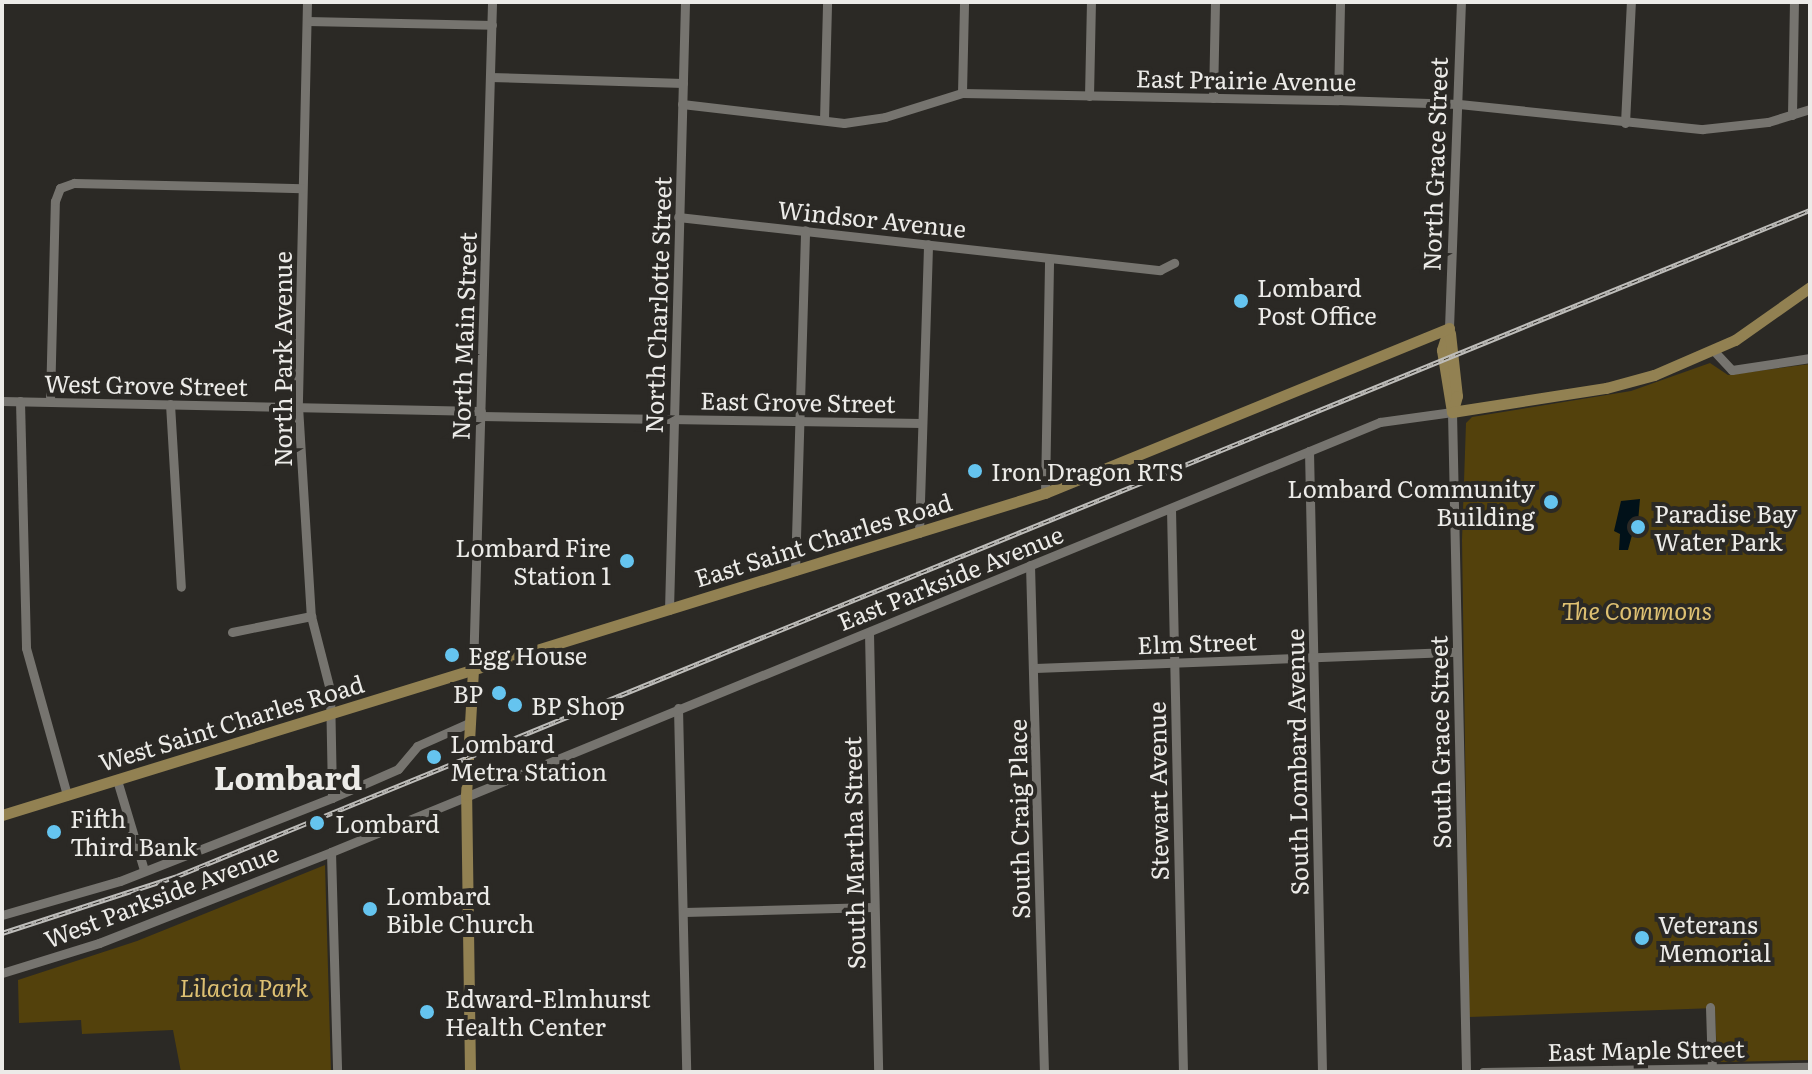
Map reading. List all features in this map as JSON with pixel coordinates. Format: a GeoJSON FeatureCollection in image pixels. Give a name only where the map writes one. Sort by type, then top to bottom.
{"type":"FeatureCollection","features":[{"type":"Feature","properties":{"kind":"main road"},"geometry":{"type":"LineString","coordinates":[[1452,412],[1606,388],[1714,351],[1810,287]]}},
{"type":"Feature","properties":{"kind":"main road","name":"North Grace Street"},"geometry":{"type":"LineString","coordinates":[[1449,328],[1442,350],[1452,412]]}},
{"type":"Feature","properties":{"kind":"main road","name":"East Saint Charles Road"},"geometry":{"type":"LineString","coordinates":[[473,671],[1045,493],[1449,328]]}},
{"type":"Feature","properties":{"kind":"main road"},"geometry":{"type":"LineString","coordinates":[[470,1072],[466,795],[473,671]]}},
{"type":"Feature","properties":{"kind":"main road","name":"West Saint Charles Road"},"geometry":{"type":"LineString","coordinates":[[2,815],[473,671]]}},
{"type":"Feature","properties":{"kind":"street","name":"North Park Avenue"},"geometry":{"type":"LineString","coordinates":[[307,2],[298,406],[311,616],[330,690],[332,798]]}},
{"type":"Feature","properties":{"kind":"street","name":"North Main Street"},"geometry":{"type":"LineString","coordinates":[[473,671],[492,2]]}},
{"type":"Feature","properties":{"kind":"street","name":"North Charlotte Street"},"geometry":{"type":"LineString","coordinates":[[669,610],[685,2]]}},
{"type":"Feature","properties":{"kind":"street"},"geometry":{"type":"LineString","coordinates":[[824,120],[827,2]]}},
{"type":"Feature","properties":{"kind":"street"},"geometry":{"type":"LineString","coordinates":[[962,93],[964,2]]}},
{"type":"Feature","properties":{"kind":"street"},"geometry":{"type":"LineString","coordinates":[[1089,96],[1091,2]]}},
{"type":"Feature","properties":{"kind":"street"},"geometry":{"type":"LineString","coordinates":[[1213,98],[1215,2]]}},
{"type":"Feature","properties":{"kind":"street"},"geometry":{"type":"LineString","coordinates":[[1338,100],[1340,2]]}},
{"type":"Feature","properties":{"kind":"street","name":"North Grace Street"},"geometry":{"type":"LineString","coordinates":[[1449,328],[1461,2]]}},
{"type":"Feature","properties":{"kind":"street"},"geometry":{"type":"LineString","coordinates":[[1625,123],[1631,2]]}},
{"type":"Feature","properties":{"kind":"street"},"geometry":{"type":"LineString","coordinates":[[1792,115],[1794,2]]}},
{"type":"Feature","properties":{"kind":"street"},"geometry":{"type":"LineString","coordinates":[[307,21],[492,25]]}},
{"type":"Feature","properties":{"kind":"street"},"geometry":{"type":"LineString","coordinates":[[490,77],[683,83]]}},
{"type":"Feature","properties":{"kind":"street","name":"East Prairie Avenue"},"geometry":{"type":"LineString","coordinates":[[682,104],[824,120],[872,120],[962,93],[1338,100],[1459,104],[1625,123],[1725,129],[1810,109]]}},
{"type":"Feature","properties":{"kind":"street"},"geometry":{"type":"LineString","coordinates":[[50,401],[55,201],[60,188],[74,183],[302,188]]}},
{"type":"Feature","properties":{"kind":"street","name":"Windsor Avenue"},"geometry":{"type":"LineString","coordinates":[[678,217],[1160,270],[1174,263]]}},
{"type":"Feature","properties":{"kind":"street"},"geometry":{"type":"LineString","coordinates":[[795,571],[805,230]]}},
{"type":"Feature","properties":{"kind":"street"},"geometry":{"type":"LineString","coordinates":[[919,533],[928,244]]}},
{"type":"Feature","properties":{"kind":"street"},"geometry":{"type":"LineString","coordinates":[[1045,493],[1049,259]]}},
{"type":"Feature","properties":{"kind":"street"},"geometry":{"type":"LineString","coordinates":[[1714,351],[1732,370],[1810,358]]}},
{"type":"Feature","properties":{"kind":"street","name":"West Grove Street"},"geometry":{"type":"LineString","coordinates":[[2,401],[298,406],[481,413]]}},
{"type":"Feature","properties":{"kind":"street"},"geometry":{"type":"LineString","coordinates":[[20,401],[26,648],[67,795]]}},
{"type":"Feature","properties":{"kind":"street"},"geometry":{"type":"LineString","coordinates":[[170,404],[181,587]]}},
{"type":"Feature","properties":{"kind":"street","name":"East Parkside Avenue"},"geometry":{"type":"LineString","coordinates":[[466,795],[1388,420],[1452,412]]}},
{"type":"Feature","properties":{"kind":"street","name":"South Grace Street"},"geometry":{"type":"LineString","coordinates":[[1452,412],[1466,1072]]}},
{"type":"Feature","properties":{"kind":"street","name":"East Grove Street"},"geometry":{"type":"LineString","coordinates":[[481,413],[922,423]]}},
{"type":"Feature","properties":{"kind":"street","name":"South Lombard Avenue"},"geometry":{"type":"LineString","coordinates":[[1309,451],[1322,1072]]}},
{"type":"Feature","properties":{"kind":"street","name":"Stewart Avenue"},"geometry":{"type":"LineString","coordinates":[[1171,509],[1183,1072]]}},
{"type":"Feature","properties":{"kind":"street","name":"South Craig Place"},"geometry":{"type":"LineString","coordinates":[[1030,565],[1044,1072]]}},
{"type":"Feature","properties":{"kind":"street"},"geometry":{"type":"LineString","coordinates":[[232,632],[311,616]]}},
{"type":"Feature","properties":{"kind":"street","name":"South Martha Street"},"geometry":{"type":"LineString","coordinates":[[869,633],[878,1072]]}},
{"type":"Feature","properties":{"kind":"street","name":"Elm Street"},"geometry":{"type":"LineString","coordinates":[[1035,668],[1457,652]]}},
{"type":"Feature","properties":{"kind":"street"},"geometry":{"type":"LineString","coordinates":[[678,708],[686,1072]]}},
{"type":"Feature","properties":{"kind":"street"},"geometry":{"type":"LineString","coordinates":[[2,915],[81,894],[332,798],[398,769],[425,742],[471,722]]}},
{"type":"Feature","properties":{"kind":"street"},"geometry":{"type":"LineString","coordinates":[[117,780],[144,870]]}},
{"type":"Feature","properties":{"kind":"street","name":"West Parkside Avenue"},"geometry":{"type":"LineString","coordinates":[[2,973],[109,939],[466,795]]}},
{"type":"Feature","properties":{"kind":"street"},"geometry":{"type":"LineString","coordinates":[[331,852],[337,1072]]}},
{"type":"Feature","properties":{"kind":"street"},"geometry":{"type":"LineString","coordinates":[[684,912],[874,907]]}},
{"type":"Feature","properties":{"kind":"street"},"geometry":{"type":"LineString","coordinates":[[1710,1007],[1712,1070]]}},
{"type":"Feature","properties":{"kind":"street","name":"East Maple Street"},"geometry":{"type":"LineString","coordinates":[[1483,1072],[1810,1067]]}},
{"type":"Feature","properties":{"kind":"green space","name":"The Commons"},"geometry":{"type":"Polygon","coordinates":[[[1710,363],[1728,375],[1810,364],[1810,1060],[1721,1062],[1717,1058],[1715,1008],[1469,1017],[1462,540],[1466,423],[1472,417],[1631,391],[1710,363]]]}},
{"type":"Feature","properties":{"kind":"green space","name":"Lilacia Park"},"geometry":{"type":"Polygon","coordinates":[[[325,865],[331,1072],[181,1072],[173,1030],[82,1034],[81,1020],[19,1023],[18,980],[137,941],[325,865]]]}},
{"type":"Feature","properties":{"kind":"shaded area"},"geometry":{"type":"Polygon","coordinates":[[[1640,499],[1638,522],[1645,527],[1632,535],[1628,550],[1619,550],[1620,534],[1614,531],[1621,501],[1640,499]]]}},
{"type":"Feature","properties":{"kind":"railway"},"geometry":{"type":"LineString","coordinates":[[2,933],[177,876],[1810,210]]}},
{"type":"Feature","properties":{"kind":"place","name":"Lombard Post Office"},"geometry":{"type":"Point","coordinates":[1241,301]}},
{"type":"Feature","properties":{"kind":"place","name":"Iron Dragon RTS"},"geometry":{"type":"Point","coordinates":[975,471]}},
{"type":"Feature","properties":{"kind":"place","name":"Lombard Community Building"},"geometry":{"type":"Point","coordinates":[1551,502]}},
{"type":"Feature","properties":{"kind":"place","name":"Paradise Bay Water Park"},"geometry":{"type":"Point","coordinates":[1638,527]}},
{"type":"Feature","properties":{"kind":"place","name":"Lombard Fire Station 1"},"geometry":{"type":"Point","coordinates":[627,561]}},
{"type":"Feature","properties":{"kind":"place","name":"Egg House"},"geometry":{"type":"Point","coordinates":[452,655]}},
{"type":"Feature","properties":{"kind":"place","name":"BP"},"geometry":{"type":"Point","coordinates":[499,693]}},
{"type":"Feature","properties":{"kind":"place","name":"BP Shop"},"geometry":{"type":"Point","coordinates":[515,705]}},
{"type":"Feature","properties":{"kind":"place","name":"Lombard Metra Station"},"geometry":{"type":"Point","coordinates":[434,757]}},
{"type":"Feature","properties":{"kind":"place","name":"Lombard"},"geometry":{"type":"Point","coordinates":[317,823]}},
{"type":"Feature","properties":{"kind":"place","name":"Fifth Third Bank"},"geometry":{"type":"Point","coordinates":[54,832]}},
{"type":"Feature","properties":{"kind":"place","name":"Lombard Bible Church"},"geometry":{"type":"Point","coordinates":[370,909]}},
{"type":"Feature","properties":{"kind":"place","name":"Veterans Memorial"},"geometry":{"type":"Point","coordinates":[1642,938]}},
{"type":"Feature","properties":{"kind":"place","name":"Edward-Elmhurst Health Center"},"geometry":{"type":"Point","coordinates":[427,1012]}},
{"type":"Feature","properties":{"kind":"district","name":"Lombard"},"geometry":{"type":"Point","coordinates":[288,776]}}]}
